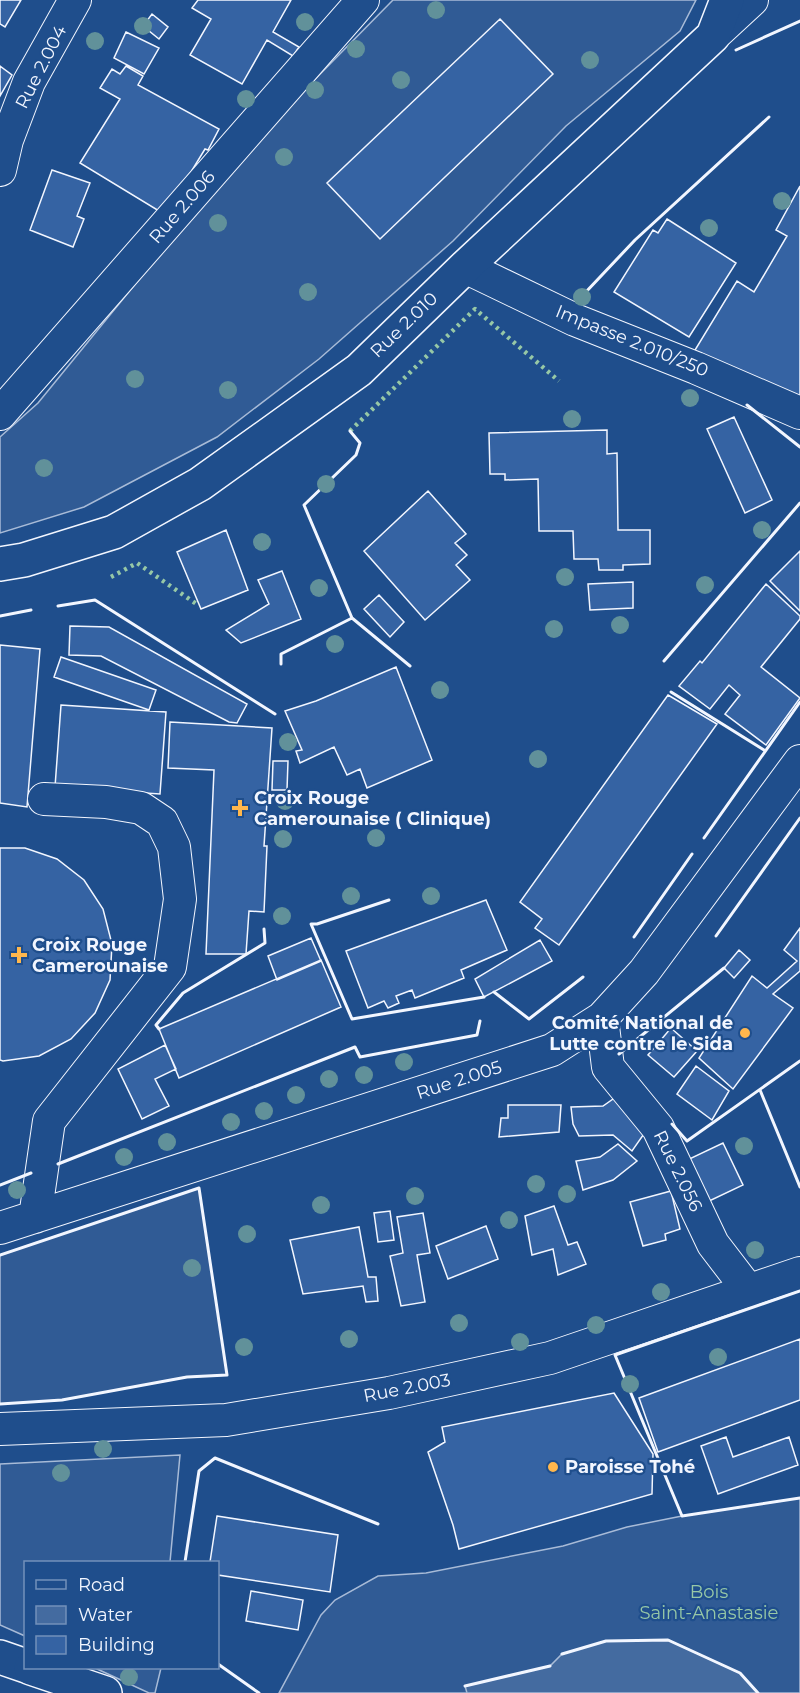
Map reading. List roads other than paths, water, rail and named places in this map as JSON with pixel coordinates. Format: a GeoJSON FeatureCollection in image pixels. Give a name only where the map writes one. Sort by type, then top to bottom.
{"type":"FeatureCollection","features":[{"type":"Feature","properties":{"kind":"main road"},"geometry":{"type":"LineString","coordinates":[[712,36],[727,0]]}},
{"type":"Feature","properties":{"kind":"main road","name":"Rue 2.010"},"geometry":{"type":"LineString","coordinates":[[0,564],[24,560],[114,532],[200,484],[358,370],[712,36]]}},
{"type":"Feature","properties":{"kind":"main road"},"geometry":{"type":"LineString","coordinates":[[0,1657],[24,1665]]}},
{"type":"Feature","properties":{"kind":"main road"},"geometry":{"type":"LineString","coordinates":[[32,1669],[57,1693]]}},
{"type":"Feature","properties":{"kind":"main road"},"geometry":{"type":"LineString","coordinates":[[34,1669],[105,1693]]}},
{"type":"Feature","properties":{"kind":"street","name":"Rue 2.004"},"geometry":{"type":"LineString","coordinates":[[0,171],[8,140],[29,82],[75,0]]}},
{"type":"Feature","properties":{"kind":"street","name":"Rue 2.006"},"geometry":{"type":"LineString","coordinates":[[0,414],[363,0]]}},
{"type":"Feature","properties":{"kind":"street","name":"Rue 2.010"},"geometry":{"type":"LineString","coordinates":[[712,36],[752,0]]}},
{"type":"Feature","properties":{"kind":"street","name":"Impasse 2.010/250"},"geometry":{"type":"LineString","coordinates":[[465,267],[575,320],[800,412]]}},
{"type":"Feature","properties":{"kind":"street","name":"Rue 2.005"},"geometry":{"type":"LineString","coordinates":[[0,1228],[552,1050],[602,1018],[644,972],[800,761]]}},
{"type":"Feature","properties":{"kind":"street"},"geometry":{"type":"LineString","coordinates":[[35,1217],[49,1121],[170,967],[180,899],[174,847],[162,822],[141,808],[106,802],[44,799]]}},
{"type":"Feature","properties":{"kind":"street","name":"Rue 2.056"},"geometry":{"type":"LineString","coordinates":[[602,1018],[608,1067],[658,1128],[713,1244],[748,1291]]}},
{"type":"Feature","properties":{"kind":"street","name":"Rue 2.003"},"geometry":{"type":"LineString","coordinates":[[0,1429],[226,1420],[389,1393],[550,1358],[800,1273]]}},
{"type":"Feature","properties":{"kind":"water"},"geometry":{"type":"Polygon","coordinates":[[[668,1640],[740,1673],[758,1693],[467,1693],[465,1686],[550,1666],[562,1654],[606,1641],[668,1640]]]}},
{"type":"Feature","properties":{"kind":"place","name":"Croix Rouge Camerounaise ( Clinique)"},"geometry":{"type":"Point","coordinates":[240,808]}},
{"type":"Feature","properties":{"kind":"place","name":"Croix Rouge Camerounaise"},"geometry":{"type":"Point","coordinates":[19,955]}},
{"type":"Feature","properties":{"kind":"place","name":"Comité National de Lutte contre le Sida"},"geometry":{"type":"Point","coordinates":[745,1033]}},
{"type":"Feature","properties":{"kind":"place","name":"Paroisse Tohé"},"geometry":{"type":"Point","coordinates":[553,1467]}},
{"type":"Feature","properties":{"kind":"park label","name":"Bois Saint-Anastasie"},"geometry":{"type":"Point","coordinates":[709,1602]}}]}
